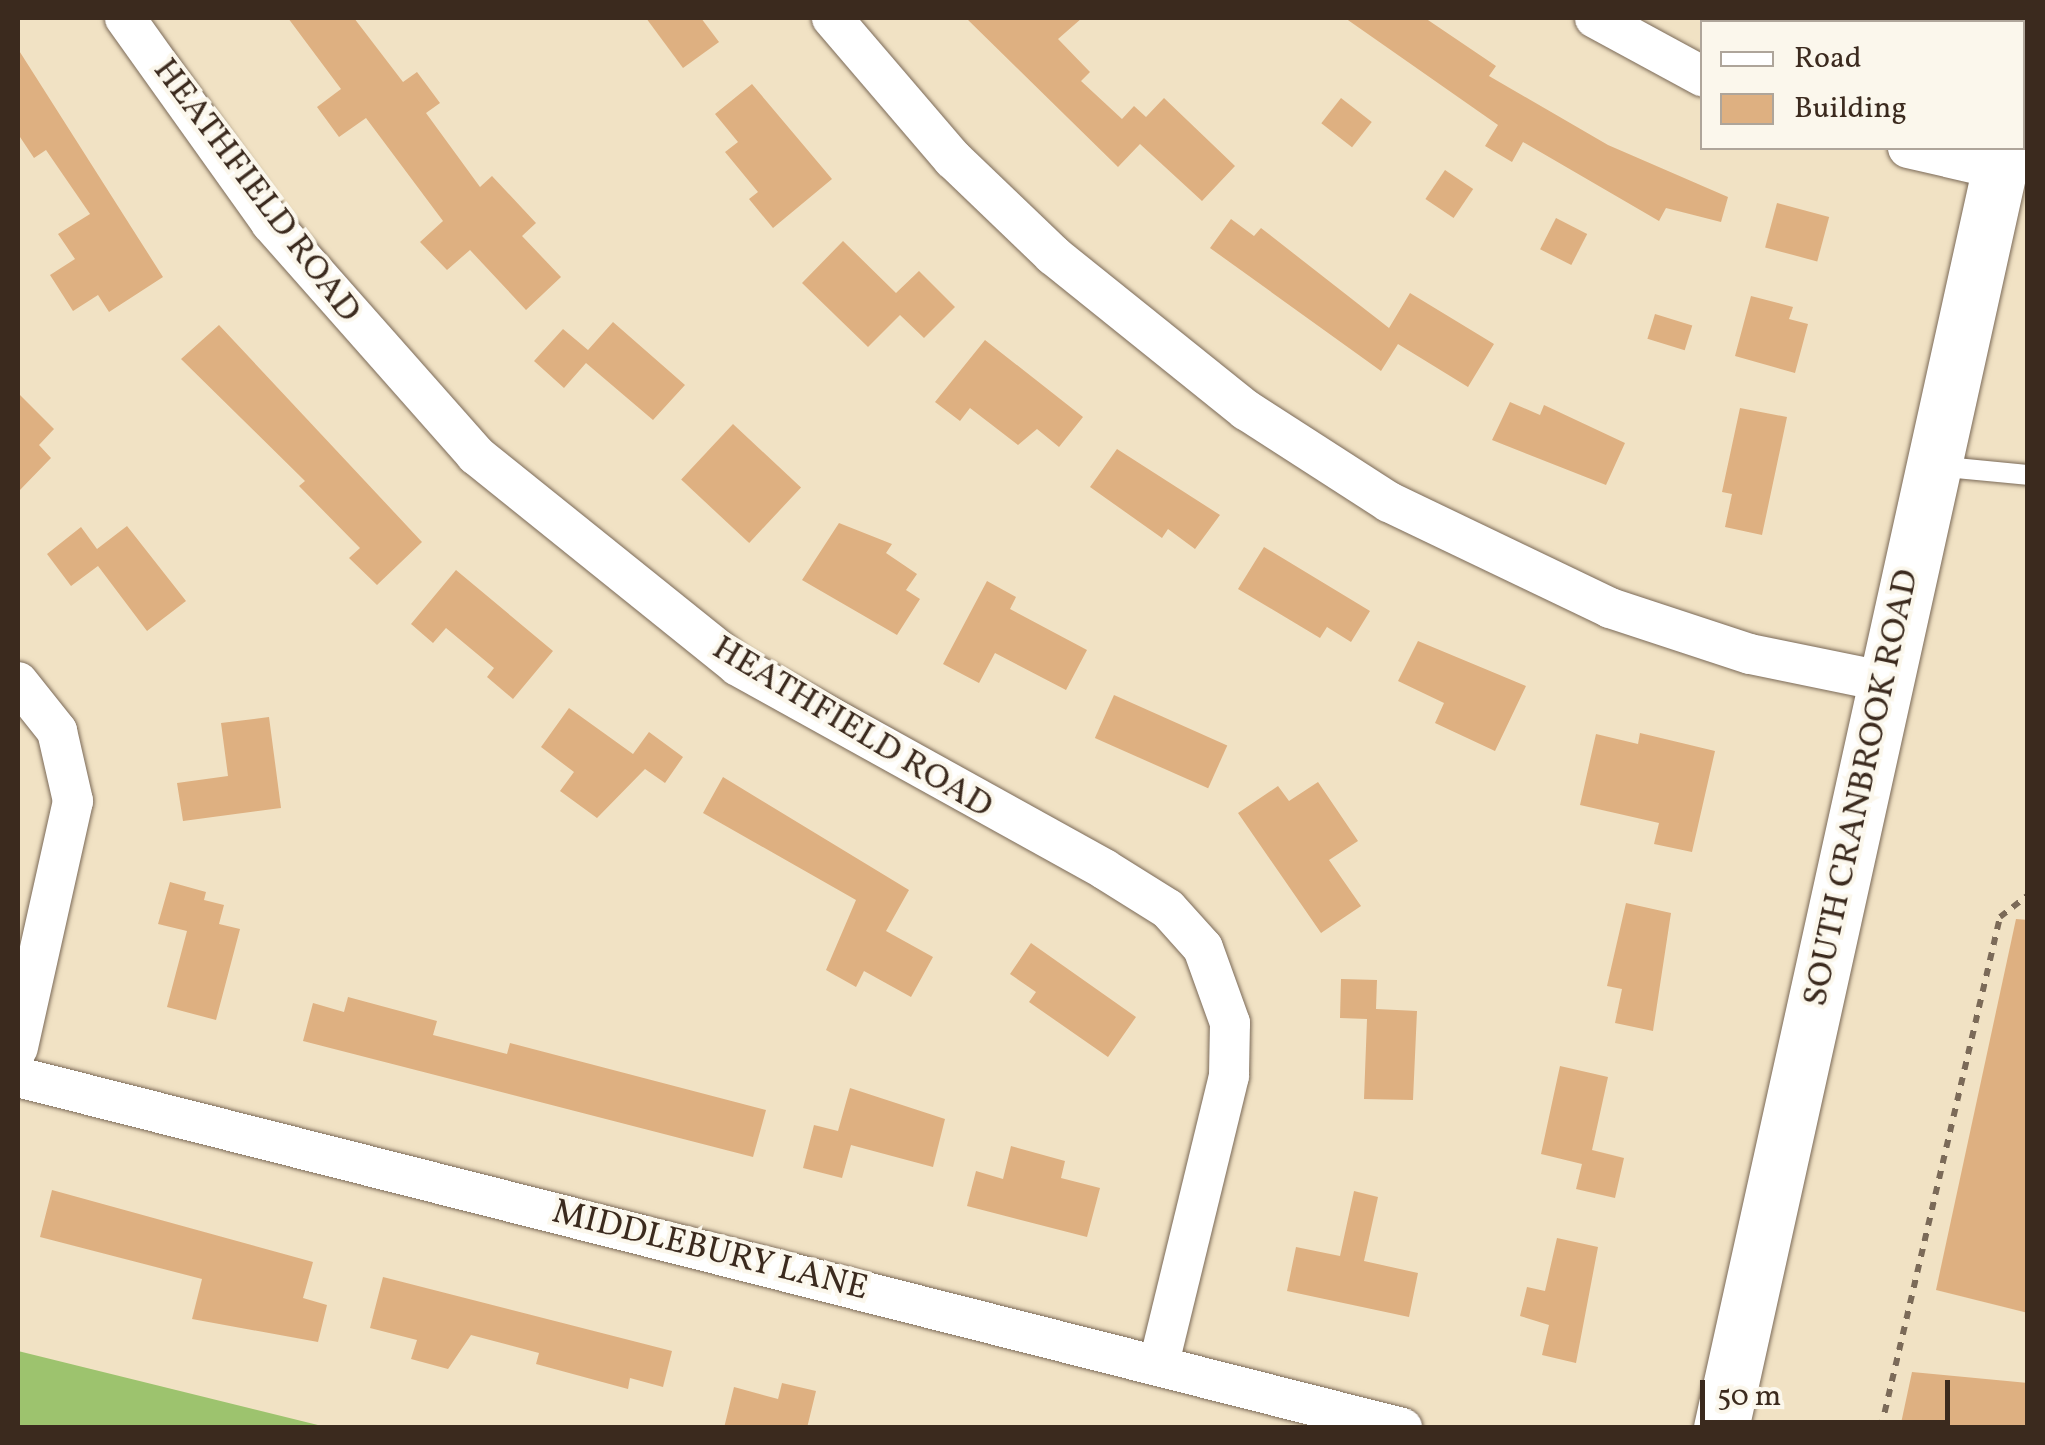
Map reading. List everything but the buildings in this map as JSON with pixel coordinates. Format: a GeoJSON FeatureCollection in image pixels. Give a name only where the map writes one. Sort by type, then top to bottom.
{"type":"FeatureCollection","features":[{"type":"Feature","properties":{"kind":"street","name":"HEATHFIELD ROAD"},"geometry":{"type":"LineString","coordinates":[[125,18],[271,223],[476,455],[738,666],[1104,869],[1168,909],[1203,948],[1230,1023],[1230,1076],[1159,1364]]}},
{"type":"Feature","properties":{"kind":"street"},"geometry":{"type":"LineString","coordinates":[[832,18],[952,159],[1053,254],[1246,410],[1389,502],[1610,608],[1750,654],[1886,682]]}},
{"type":"Feature","properties":{"kind":"street"},"geometry":{"type":"LineString","coordinates":[[1595,18],[1700,75]]}},
{"type":"Feature","properties":{"kind":"street"},"geometry":{"type":"LineString","coordinates":[[1927,150],[2001,158]]}},
{"type":"Feature","properties":{"kind":"street","name":"SOUTH CRANBROOK ROAD"},"geometry":{"type":"LineString","coordinates":[[1721,1428],[2001,158]]}},
{"type":"Feature","properties":{"kind":"street"},"geometry":{"type":"LineString","coordinates":[[18,682],[57,730],[73,801],[18,1048]]}},
{"type":"Feature","properties":{"kind":"street","name":"MIDDLEBURY LANE"},"geometry":{"type":"LineString","coordinates":[[18,1077],[1402,1428]]}},
{"type":"Feature","properties":{"kind":"lane"},"geometry":{"type":"LineString","coordinates":[[1932,466],[2028,475]]}},
{"type":"Feature","properties":{"kind":"path"},"geometry":{"type":"LineString","coordinates":[[1880,1428],[2000,917],[2028,895]]}},
{"type":"Feature","properties":{"kind":"green space"},"geometry":{"type":"Polygon","coordinates":[[[18,1351],[326,1427],[18,1427],[18,1351]]]}}]}
